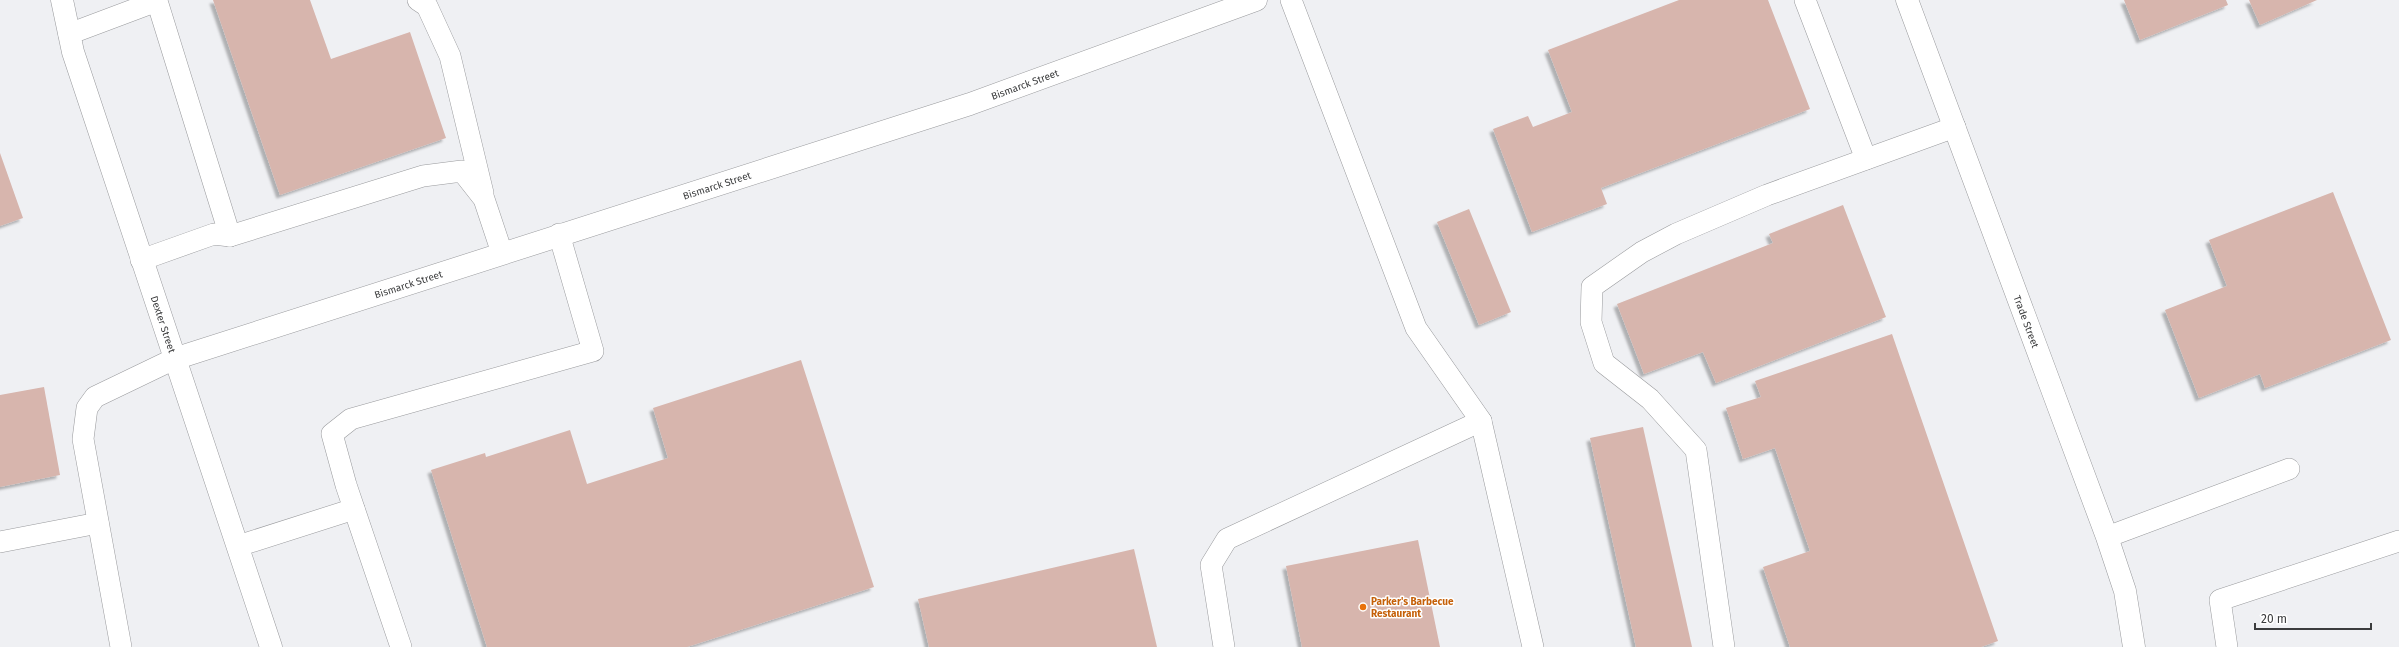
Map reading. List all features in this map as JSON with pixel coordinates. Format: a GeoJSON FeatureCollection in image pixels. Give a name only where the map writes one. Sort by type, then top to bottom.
{"type":"FeatureCollection","features":[{"type":"Feature","properties":{"kind":"street","name":"Dexter Street"},"geometry":{"type":"LineString","coordinates":[[62,0],[69,34],[142,260],[271,647]]}},
{"type":"Feature","properties":{"kind":"street","name":"Bismarck Street"},"geometry":{"type":"LineString","coordinates":[[174,359],[559,234],[970,104],[1256,0]]}},
{"type":"Feature","properties":{"kind":"street","name":"Trade Street"},"geometry":{"type":"LineString","coordinates":[[1908,0],[2107,537],[2125,591],[2134,647]]}},
{"type":"Feature","properties":{"kind":"lane"},"geometry":{"type":"LineString","coordinates":[[418,0],[427,6],[450,56],[484,199],[502,253]]}},
{"type":"Feature","properties":{"kind":"lane"},"geometry":{"type":"LineString","coordinates":[[1291,0],[1416,328],[1481,422],[1533,647]]}},
{"type":"Feature","properties":{"kind":"lane"},"geometry":{"type":"LineString","coordinates":[[1805,0],[1866,159]]}},
{"type":"Feature","properties":{"kind":"lane"},"geometry":{"type":"LineString","coordinates":[[69,34],[157,1],[230,236]]}},
{"type":"Feature","properties":{"kind":"lane"},"geometry":{"type":"LineString","coordinates":[[1724,647],[1696,450],[1650,399],[1604,363],[1592,322],[1592,287],[1642,252],[1676,234],[1767,195],[1955,127]]}},
{"type":"Feature","properties":{"kind":"lane"},"geometry":{"type":"LineString","coordinates":[[142,260],[214,234],[230,236],[423,176],[462,171],[484,199]]}},
{"type":"Feature","properties":{"kind":"lane"},"geometry":{"type":"LineString","coordinates":[[401,647],[354,509],[332,434],[351,419],[594,351],[559,234]]}},
{"type":"Feature","properties":{"kind":"lane"},"geometry":{"type":"LineString","coordinates":[[121,647],[83,439],[87,408],[95,397],[174,359]]}},
{"type":"Feature","properties":{"kind":"lane"},"geometry":{"type":"LineString","coordinates":[[1224,647],[1211,564],[1227,539],[1481,422]]}},
{"type":"Feature","properties":{"kind":"lane"},"geometry":{"type":"LineString","coordinates":[[2107,537],[2289,469]]}},
{"type":"Feature","properties":{"kind":"lane"},"geometry":{"type":"LineString","coordinates":[[238,546],[354,509]]}},
{"type":"Feature","properties":{"kind":"lane"},"geometry":{"type":"LineString","coordinates":[[0,542],[98,523]]}},
{"type":"Feature","properties":{"kind":"lane"},"geometry":{"type":"LineString","coordinates":[[2227,647],[2220,600],[2399,541]]}},
{"type":"Feature","properties":{"kind":"building"},"geometry":{"type":"Polygon","coordinates":[[[213,0],[310,0],[331,59],[410,32],[446,138],[280,195],[213,0]]]}},
{"type":"Feature","properties":{"kind":"building"},"geometry":{"type":"Polygon","coordinates":[[[1679,0],[1768,0],[1810,109],[1601,188],[1607,204],[1532,232],[1493,129],[1528,116],[1533,127],[1572,112],[1548,50],[1679,0]]]}},
{"type":"Feature","properties":{"kind":"building"},"geometry":{"type":"Polygon","coordinates":[[[2124,0],[2226,0],[2228,5],[2140,40],[2124,0]]]}},
{"type":"Feature","properties":{"kind":"building"},"geometry":{"type":"Polygon","coordinates":[[[2249,0],[2317,0],[2260,25],[2249,0]]]}},
{"type":"Feature","properties":{"kind":"building"},"geometry":{"type":"Polygon","coordinates":[[[0,153],[23,218],[0,226],[0,153]]]}},
{"type":"Feature","properties":{"kind":"building"},"geometry":{"type":"Polygon","coordinates":[[[2333,192],[2391,340],[2265,388],[2260,374],[2199,398],[2165,310],[2227,286],[2209,240],[2333,192]]]}},
{"type":"Feature","properties":{"kind":"building"},"geometry":{"type":"Polygon","coordinates":[[[1843,205],[1886,317],[1716,383],[1703,352],[1644,374],[1617,304],[1773,243],[1769,234],[1843,205]]]}},
{"type":"Feature","properties":{"kind":"building"},"geometry":{"type":"Polygon","coordinates":[[[1469,209],[1511,312],[1479,325],[1437,222],[1469,209]]]}},
{"type":"Feature","properties":{"kind":"building"},"geometry":{"type":"Polygon","coordinates":[[[1892,334],[1998,641],[1981,647],[1790,647],[1763,567],[1810,551],[1775,448],[1743,459],[1726,408],[1761,397],[1755,381],[1892,334]]]}},
{"type":"Feature","properties":{"kind":"building"},"geometry":{"type":"Polygon","coordinates":[[[801,360],[874,587],[687,647],[487,647],[431,470],[485,453],[486,457],[570,430],[587,484],[668,458],[653,408],[801,360]]]}},
{"type":"Feature","properties":{"kind":"building"},"geometry":{"type":"Polygon","coordinates":[[[44,387],[60,475],[0,487],[0,395],[44,387]]]}},
{"type":"Feature","properties":{"kind":"building"},"geometry":{"type":"Polygon","coordinates":[[[1643,427],[1692,647],[1636,647],[1590,438],[1643,427]]]}},
{"type":"Feature","properties":{"kind":"building","name":"Parker's Barbecue Restaurant"},"geometry":{"type":"Polygon","coordinates":[[[1418,540],[1440,647],[1302,647],[1286,566],[1418,540]]]}},
{"type":"Feature","properties":{"kind":"building"},"geometry":{"type":"Polygon","coordinates":[[[1134,549],[1157,647],[929,647],[918,599],[1134,549]]]}},
{"type":"Feature","properties":{"kind":"place","name":"Parker's Barbecue Restaurant"},"geometry":{"type":"Point","coordinates":[1363,607]}}]}
